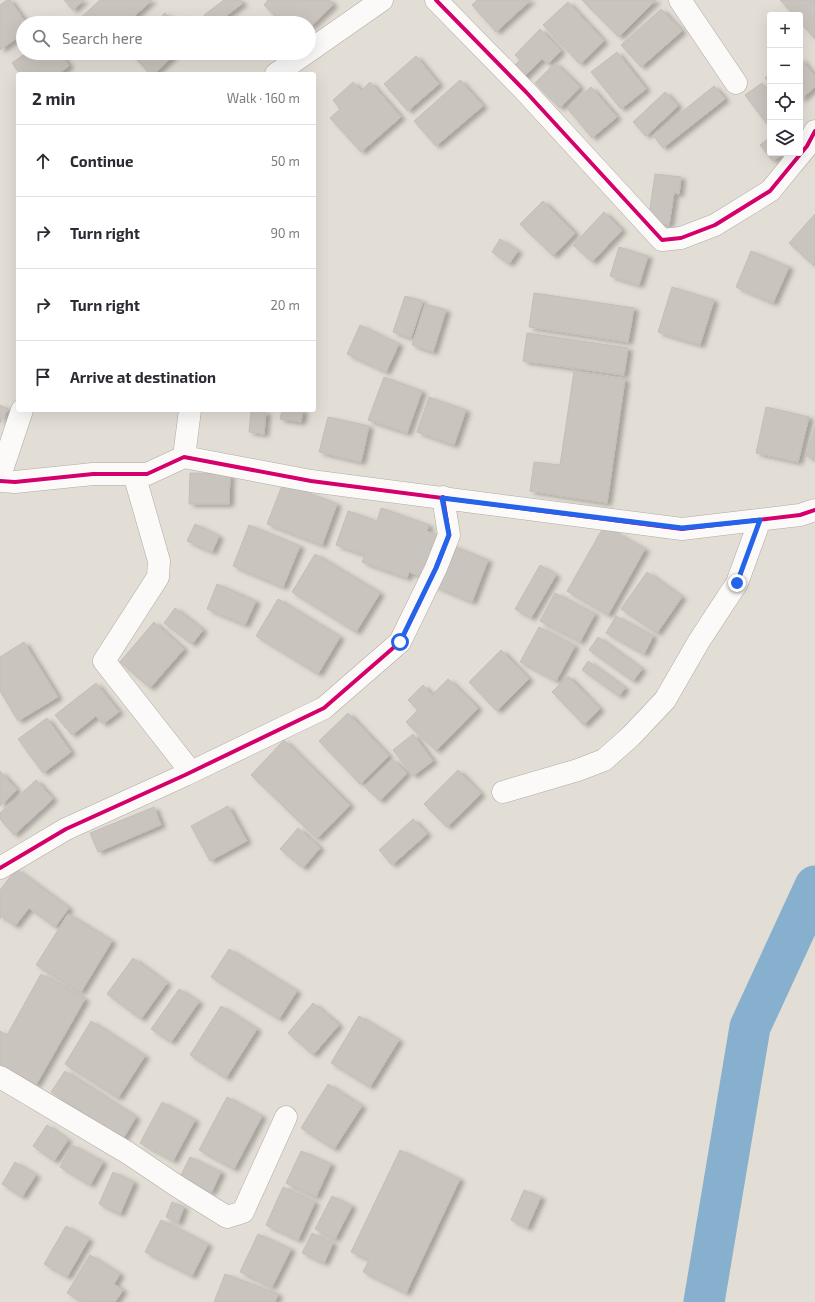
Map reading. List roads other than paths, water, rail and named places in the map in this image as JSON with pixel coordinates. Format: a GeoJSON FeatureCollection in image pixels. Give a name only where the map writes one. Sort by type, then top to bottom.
{"type":"FeatureCollection","features":[{"type":"Feature","properties":{"kind":"street"},"geometry":{"type":"LineString","coordinates":[[316,46],[382,0]]}},
{"type":"Feature","properties":{"kind":"street"},"geometry":{"type":"LineString","coordinates":[[436,0],[526,92],[662,240],[681,238],[715,225],[770,191],[807,146],[815,131]]}},
{"type":"Feature","properties":{"kind":"street"},"geometry":{"type":"LineString","coordinates":[[680,0],[736,83]]}},
{"type":"Feature","properties":{"kind":"street"},"geometry":{"type":"LineString","coordinates":[[279,72],[296,60]]}},
{"type":"Feature","properties":{"kind":"street"},"geometry":{"type":"LineString","coordinates":[[0,476],[21,412]]}},
{"type":"Feature","properties":{"kind":"street"},"geometry":{"type":"LineString","coordinates":[[184,457],[190,412]]}},
{"type":"Feature","properties":{"kind":"street"},"geometry":{"type":"LineString","coordinates":[[0,481],[15,482],[93,474],[147,474],[184,457],[311,481],[682,528],[800,515],[815,510]]}},
{"type":"Feature","properties":{"kind":"street"},"geometry":{"type":"LineString","coordinates":[[134,474],[159,561],[158,577],[104,661],[191,772]]}},
{"type":"Feature","properties":{"kind":"street"},"geometry":{"type":"LineString","coordinates":[[0,868],[66,828],[191,772],[324,708],[400,642],[436,568],[449,535],[442,498]]}},
{"type":"Feature","properties":{"kind":"street"},"geometry":{"type":"LineString","coordinates":[[503,792],[578,770],[604,760],[631,736],[665,700],[699,641],[737,583],[760,520]]}},
{"type":"Feature","properties":{"kind":"street"},"geometry":{"type":"LineString","coordinates":[[0,1077],[128,1152],[177,1186],[227,1217],[243,1212],[286,1116]]}},
{"type":"Feature","properties":{"kind":"waterway"},"geometry":{"type":"LineString","coordinates":[[704,1302],[750,1027],[815,886]]}}]}
